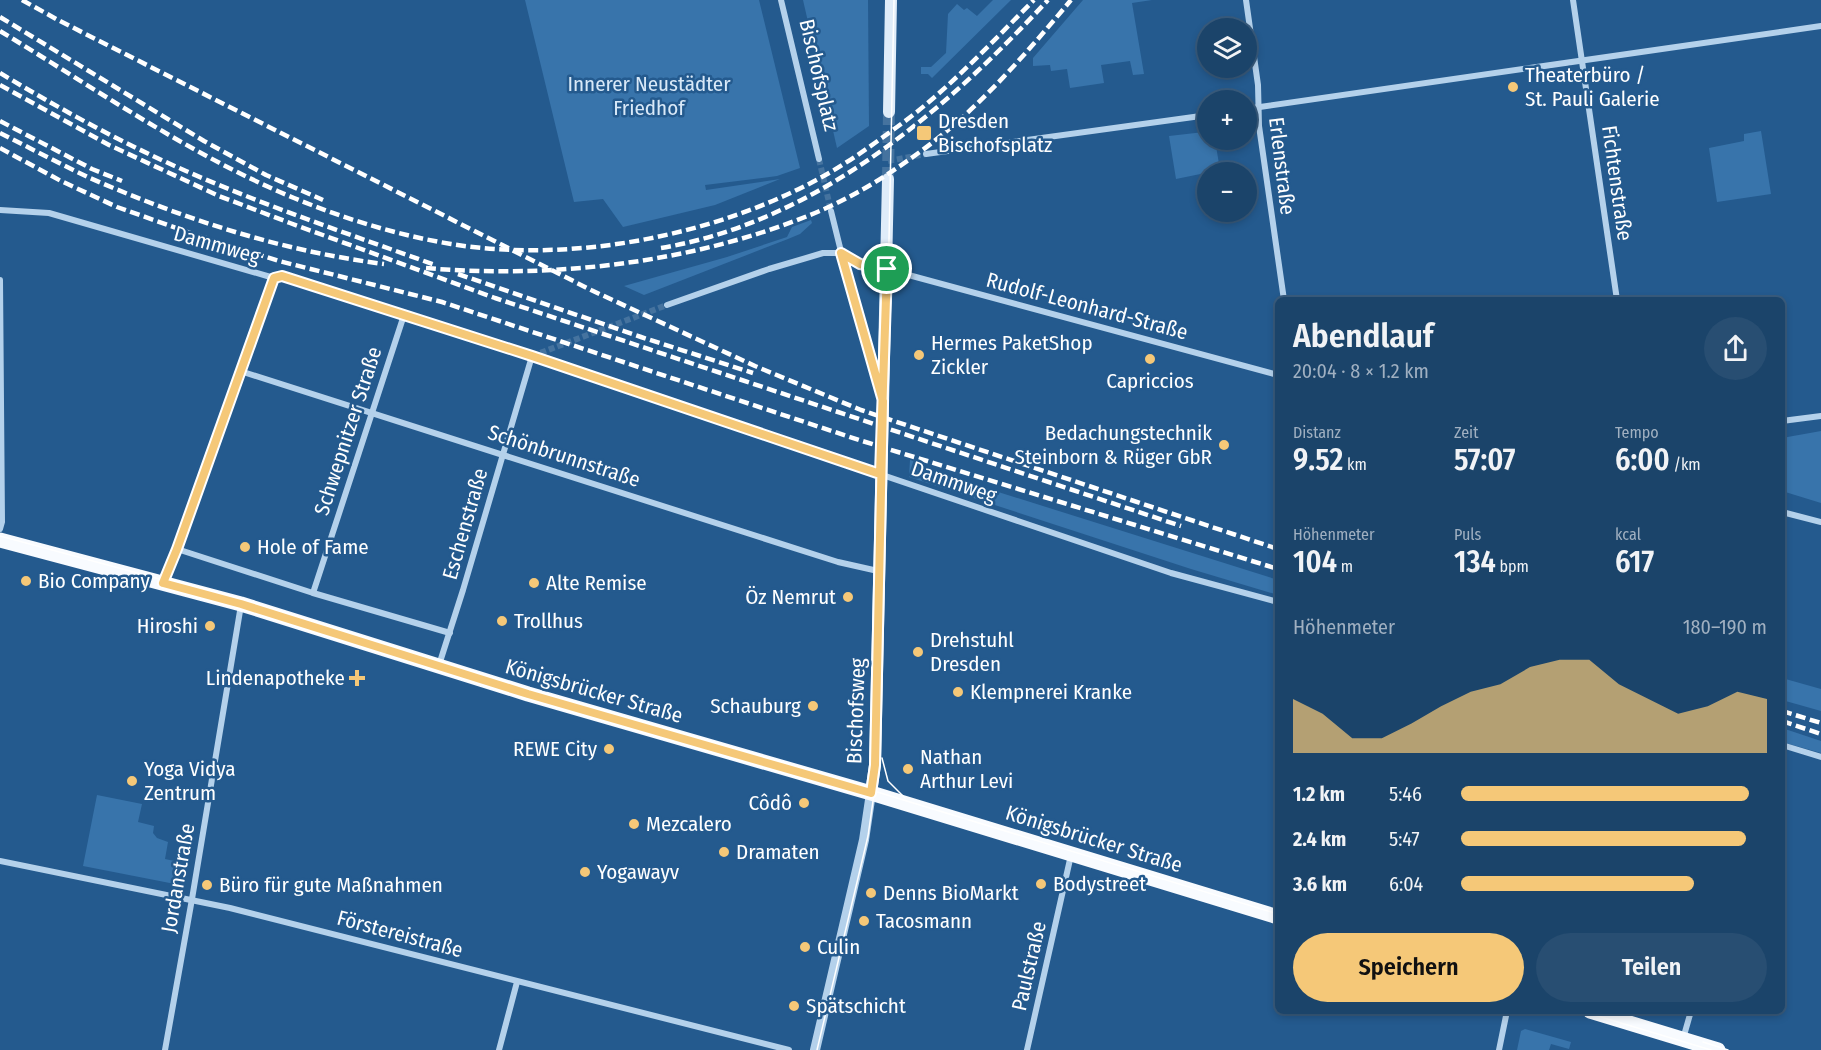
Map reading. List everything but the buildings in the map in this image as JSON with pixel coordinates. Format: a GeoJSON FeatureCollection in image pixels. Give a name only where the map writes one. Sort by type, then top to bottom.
{"type":"FeatureCollection","features":[{"type":"Feature","properties":{"kind":"main road"},"geometry":{"type":"LineString","coordinates":[[889,112],[891,0]]}},
{"type":"Feature","properties":{"kind":"main road"},"geometry":{"type":"LineString","coordinates":[[880,474],[888,179]]}},
{"type":"Feature","properties":{"kind":"main road","name":"Bischofsweg"},"geometry":{"type":"LineString","coordinates":[[871,793],[875,765],[880,474]]}},
{"type":"Feature","properties":{"kind":"main road","name":"Königsbrücker Straße"},"geometry":{"type":"LineString","coordinates":[[0,540],[241,604],[528,694],[871,793],[1275,916]]}},
{"type":"Feature","properties":{"kind":"main road"},"geometry":{"type":"LineString","coordinates":[[1600,1014],[1718,1050]]}},
{"type":"Feature","properties":{"kind":"street","name":"Bischofsplatz"},"geometry":{"type":"LineString","coordinates":[[782,0],[819,159]]}},
{"type":"Feature","properties":{"kind":"street","name":"Erlenstraße"},"geometry":{"type":"LineString","coordinates":[[1246,0],[1258,85],[1259,126],[1284,297]]}},
{"type":"Feature","properties":{"kind":"street","name":"Fichtenstraße"},"geometry":{"type":"LineString","coordinates":[[1573,0],[1617,297]]}},
{"type":"Feature","properties":{"kind":"street"},"geometry":{"type":"LineString","coordinates":[[1258,107],[1821,26]]}},
{"type":"Feature","properties":{"kind":"street"},"geometry":{"type":"LineString","coordinates":[[926,154],[1197,117]]}},
{"type":"Feature","properties":{"kind":"street","name":"Dammweg"},"geometry":{"type":"LineString","coordinates":[[0,210],[49,213],[274,278],[282,276],[532,356],[1171,573],[1275,601]]}},
{"type":"Feature","properties":{"kind":"street"},"geometry":{"type":"LineString","coordinates":[[831,211],[883,401]]}},
{"type":"Feature","properties":{"kind":"street"},"geometry":{"type":"LineString","coordinates":[[667,305],[769,268],[823,253],[841,253],[860,264],[887,269]]}},
{"type":"Feature","properties":{"kind":"street","name":"Rudolf-Leonhard-Straße"},"geometry":{"type":"LineString","coordinates":[[887,269],[1275,374]]}},
{"type":"Feature","properties":{"kind":"street"},"geometry":{"type":"LineString","coordinates":[[163,583],[274,278]]}},
{"type":"Feature","properties":{"kind":"street"},"geometry":{"type":"LineString","coordinates":[[0,279],[2,522],[0,529]]}},
{"type":"Feature","properties":{"kind":"street","name":"Schwepnitzer Straße"},"geometry":{"type":"LineString","coordinates":[[314,593],[404,315]]}},
{"type":"Feature","properties":{"kind":"street","name":"Eschenstraße"},"geometry":{"type":"LineString","coordinates":[[438,666],[450,633],[532,356]]}},
{"type":"Feature","properties":{"kind":"street","name":"Schönbrunnstraße"},"geometry":{"type":"LineString","coordinates":[[240,371],[503,453],[838,562],[878,571]]}},
{"type":"Feature","properties":{"kind":"street"},"geometry":{"type":"LineString","coordinates":[[1785,422],[1821,416]]}},
{"type":"Feature","properties":{"kind":"street"},"geometry":{"type":"LineString","coordinates":[[1785,513],[1821,522]]}},
{"type":"Feature","properties":{"kind":"street"},"geometry":{"type":"LineString","coordinates":[[177,549],[450,633]]}},
{"type":"Feature","properties":{"kind":"street","name":"Jordanstraße"},"geometry":{"type":"LineString","coordinates":[[165,1050],[241,604]]}},
{"type":"Feature","properties":{"kind":"street"},"geometry":{"type":"LineString","coordinates":[[1785,746],[1821,757]]}},
{"type":"Feature","properties":{"kind":"street","name":"Bischofsweg"},"geometry":{"type":"LineString","coordinates":[[814,1050],[864,840],[871,793]]}},
{"type":"Feature","properties":{"kind":"street","name":"Paulstraße"},"geometry":{"type":"LineString","coordinates":[[1027,1050],[1071,854]]}},
{"type":"Feature","properties":{"kind":"street","name":"Förstereistraße"},"geometry":{"type":"LineString","coordinates":[[0,861],[192,899],[355,938],[517,982],[789,1050]]}},
{"type":"Feature","properties":{"kind":"street"},"geometry":{"type":"LineString","coordinates":[[499,1050],[517,982]]}},
{"type":"Feature","properties":{"kind":"street"},"geometry":{"type":"LineString","coordinates":[[1499,1050],[1506,1014]]}},
{"type":"Feature","properties":{"kind":"street"},"geometry":{"type":"LineString","coordinates":[[1682,1039],[1690,1014]]}},
{"type":"Feature","properties":{"kind":"green space","name":"Innerer Neustädter Friedhof"},"geometry":{"type":"Polygon","coordinates":[[[525,0],[759,0],[800,168],[777,176],[705,185],[706,190],[780,179],[715,205],[623,227],[603,199],[574,202],[525,0]]]}},
{"type":"Feature","properties":{"kind":"green space"},"geometry":{"type":"Polygon","coordinates":[[[803,0],[868,0],[869,126],[837,148],[803,0]]]}},
{"type":"Feature","properties":{"kind":"green space"},"geometry":{"type":"Polygon","coordinates":[[[993,0],[1011,0],[932,78],[928,74],[921,74],[921,67],[931,67],[946,53],[948,14],[957,4],[977,16],[993,0]]]}},
{"type":"Feature","properties":{"kind":"green space"},"geometry":{"type":"Polygon","coordinates":[[[1083,0],[1152,0],[1132,3],[1144,74],[1133,75],[1130,61],[1101,65],[1104,83],[1070,88],[1067,69],[1051,71],[1050,65],[1033,66],[1033,58],[1083,0]]]}},
{"type":"Feature","properties":{"kind":"green space"},"geometry":{"type":"Polygon","coordinates":[[[1761,131],[1771,194],[1717,202],[1709,148],[1744,141],[1744,134],[1761,131]]]}},
{"type":"Feature","properties":{"kind":"green space"},"geometry":{"type":"Polygon","coordinates":[[[1197,133],[1197,150],[1217,150],[1219,162],[1197,162],[1197,175],[1176,179],[1169,136],[1197,133]]]}},
{"type":"Feature","properties":{"kind":"green space"},"geometry":{"type":"Polygon","coordinates":[[[811,220],[812,223],[800,234],[644,295],[624,286],[727,257],[787,237],[792,227],[811,220]]]}},
{"type":"Feature","properties":{"kind":"green space"},"geometry":{"type":"Polygon","coordinates":[[[1821,431],[1821,503],[1785,492],[1785,437],[1821,431]]]}},
{"type":"Feature","properties":{"kind":"green space"},"geometry":{"type":"Polygon","coordinates":[[[910,460],[916,462],[919,467],[1275,579],[1275,594],[1191,569],[909,477],[910,460]]]}},
{"type":"Feature","properties":{"kind":"green space"},"geometry":{"type":"Polygon","coordinates":[[[1785,679],[1821,689],[1821,711],[1785,701],[1785,679]]]}},
{"type":"Feature","properties":{"kind":"green space"},"geometry":{"type":"Polygon","coordinates":[[[1785,729],[1821,741],[1821,753],[1785,743],[1785,729]]]}},
{"type":"Feature","properties":{"kind":"green space"},"geometry":{"type":"Polygon","coordinates":[[[97,795],[142,804],[138,822],[154,826],[153,833],[157,838],[168,842],[165,859],[184,863],[180,885],[83,866],[97,795]]]}},
{"type":"Feature","properties":{"kind":"green space"},"geometry":{"type":"Polygon","coordinates":[[[1525,1029],[1571,1042],[1569,1049],[1551,1044],[1549,1050],[1517,1050],[1521,1031],[1525,1029]]]}},
{"type":"Feature","properties":{"kind":"tunnel"},"geometry":{"type":"LineString","coordinates":[[888,179],[889,112]]}},
{"type":"Feature","properties":{"kind":"tunnel"},"geometry":{"type":"LineString","coordinates":[[888,161],[926,154]]}},
{"type":"Feature","properties":{"kind":"tunnel"},"geometry":{"type":"LineString","coordinates":[[819,159],[831,211]]}},
{"type":"Feature","properties":{"kind":"tunnel"},"geometry":{"type":"LineString","coordinates":[[532,356],[667,305]]}},
{"type":"Feature","properties":{"kind":"tram line"},"geometry":{"type":"LineString","coordinates":[[817,1050],[868,836],[878,766],[894,0]]}},
{"type":"Feature","properties":{"kind":"tram line"},"geometry":{"type":"LineString","coordinates":[[0,536],[241,601],[529,691],[828,777],[1275,913]]}},
{"type":"Feature","properties":{"kind":"tram line"},"geometry":{"type":"LineString","coordinates":[[882,758],[888,781],[905,798]]}},
{"type":"Feature","properties":{"kind":"tram line"},"geometry":{"type":"LineString","coordinates":[[1591,1014],[1711,1050]]}},
{"type":"Feature","properties":{"kind":"tram line"},"geometry":{"type":"LineString","coordinates":[[1703,1042],[1728,1050]]}},
{"type":"Feature","properties":{"kind":"railway"},"geometry":{"type":"LineString","coordinates":[[22,0],[591,290],[755,366],[861,410],[1275,548]]}},
{"type":"Feature","properties":{"kind":"railway"},"geometry":{"type":"LineString","coordinates":[[0,31],[181,142],[255,181],[294,198],[371,226],[411,236],[451,244],[498,249],[547,250],[596,247],[646,239],[694,228],[742,213],[787,195],[847,162],[915,113],[968,66],[1034,0]]}},
{"type":"Feature","properties":{"kind":"railway"},"geometry":{"type":"LineString","coordinates":[[661,248],[718,234],[772,214],[824,187],[874,156],[966,82],[1048,0]]}},
{"type":"Feature","properties":{"kind":"railway"},"geometry":{"type":"LineString","coordinates":[[426,268],[523,271],[621,264],[718,245],[765,232],[810,215],[838,203],[879,180],[939,138],[999,82],[1071,0]]}},
{"type":"Feature","properties":{"kind":"railway"},"geometry":{"type":"LineString","coordinates":[[0,17],[204,141],[266,175],[323,200]]}},
{"type":"Feature","properties":{"kind":"railway"},"geometry":{"type":"LineString","coordinates":[[0,73],[92,125],[186,171],[279,209],[435,265]]}},
{"type":"Feature","properties":{"kind":"railway"},"geometry":{"type":"LineString","coordinates":[[0,85],[109,145],[219,196],[290,223],[495,298],[1181,526]]}},
{"type":"Feature","properties":{"kind":"railway"},"geometry":{"type":"LineString","coordinates":[[0,121],[92,169],[122,181]]}},
{"type":"Feature","properties":{"kind":"railway"},"geometry":{"type":"LineString","coordinates":[[0,133],[90,178],[197,220],[308,251],[384,264]]}},
{"type":"Feature","properties":{"kind":"railway"},"geometry":{"type":"LineString","coordinates":[[0,148],[61,181],[117,207],[196,235],[279,261],[442,302],[859,440],[1275,568]]}},
{"type":"Feature","properties":{"kind":"railway"},"geometry":{"type":"LineString","coordinates":[[458,274],[753,373]]}},
{"type":"Feature","properties":{"kind":"railway"},"geometry":{"type":"LineString","coordinates":[[1785,712],[1821,723]]}},
{"type":"Feature","properties":{"kind":"railway"},"geometry":{"type":"LineString","coordinates":[[1785,722],[1821,734]]}},
{"type":"Feature","properties":{"kind":"place","name":"Theaterbüro / St. Pauli Galerie"},"geometry":{"type":"Point","coordinates":[1513,87]}},
{"type":"Feature","properties":{"kind":"place","name":"Dresden Bischofsplatz"},"geometry":{"type":"Point","coordinates":[924,133]}},
{"type":"Feature","properties":{"kind":"place","name":"Hermes PaketShop Zickler"},"geometry":{"type":"Point","coordinates":[919,355]}},
{"type":"Feature","properties":{"kind":"place","name":"Capriccios"},"geometry":{"type":"Point","coordinates":[1150,359]}},
{"type":"Feature","properties":{"kind":"place","name":"Bedachungstechnik Steinborn & Rüger GbR"},"geometry":{"type":"Point","coordinates":[1224,445]}},
{"type":"Feature","properties":{"kind":"place","name":"Hole of Fame"},"geometry":{"type":"Point","coordinates":[245,547]}},
{"type":"Feature","properties":{"kind":"place","name":"Bio Company"},"geometry":{"type":"Point","coordinates":[26,581]}},
{"type":"Feature","properties":{"kind":"place","name":"Alte Remise"},"geometry":{"type":"Point","coordinates":[534,583]}},
{"type":"Feature","properties":{"kind":"place","name":"Öz Nemrut"},"geometry":{"type":"Point","coordinates":[848,597]}},
{"type":"Feature","properties":{"kind":"place","name":"Trollhus"},"geometry":{"type":"Point","coordinates":[502,621]}},
{"type":"Feature","properties":{"kind":"place","name":"Hiroshi"},"geometry":{"type":"Point","coordinates":[210,626]}},
{"type":"Feature","properties":{"kind":"place","name":"Drehstuhl Dresden"},"geometry":{"type":"Point","coordinates":[918,652]}},
{"type":"Feature","properties":{"kind":"place","name":"Lindenapotheke"},"geometry":{"type":"Point","coordinates":[357,678]}},
{"type":"Feature","properties":{"kind":"place","name":"Klempnerei Kranke"},"geometry":{"type":"Point","coordinates":[958,692]}},
{"type":"Feature","properties":{"kind":"place","name":"Schauburg"},"geometry":{"type":"Point","coordinates":[813,706]}},
{"type":"Feature","properties":{"kind":"place","name":"REWE City"},"geometry":{"type":"Point","coordinates":[609,749]}},
{"type":"Feature","properties":{"kind":"place","name":"Nathan Arthur Levi"},"geometry":{"type":"Point","coordinates":[908,769]}},
{"type":"Feature","properties":{"kind":"place","name":"Yoga Vidya Zentrum"},"geometry":{"type":"Point","coordinates":[132,781]}},
{"type":"Feature","properties":{"kind":"place","name":"Côdô"},"geometry":{"type":"Point","coordinates":[804,803]}},
{"type":"Feature","properties":{"kind":"place","name":"Mezcalero"},"geometry":{"type":"Point","coordinates":[634,824]}},
{"type":"Feature","properties":{"kind":"place","name":"Dramaten"},"geometry":{"type":"Point","coordinates":[724,852]}},
{"type":"Feature","properties":{"kind":"place","name":"Yogawayv"},"geometry":{"type":"Point","coordinates":[585,872]}},
{"type":"Feature","properties":{"kind":"place","name":"Bodystreet"},"geometry":{"type":"Point","coordinates":[1041,884]}},
{"type":"Feature","properties":{"kind":"place","name":"Büro für gute Maßnahmen"},"geometry":{"type":"Point","coordinates":[207,885]}},
{"type":"Feature","properties":{"kind":"place","name":"Denns BioMarkt"},"geometry":{"type":"Point","coordinates":[871,893]}},
{"type":"Feature","properties":{"kind":"place","name":"Tacosmann"},"geometry":{"type":"Point","coordinates":[864,921]}},
{"type":"Feature","properties":{"kind":"place","name":"Culin"},"geometry":{"type":"Point","coordinates":[805,947]}},
{"type":"Feature","properties":{"kind":"place","name":"Spätschicht"},"geometry":{"type":"Point","coordinates":[794,1006]}},
{"type":"Feature","properties":{"kind":"route"},"geometry":{"type":"LineString","coordinates":[[887,269],[860,264],[841,253],[883,401],[875,765],[871,793],[528,694],[241,604],[163,583],[274,278],[282,276],[532,356],[880,474],[883,401],[887,269]]}}]}
